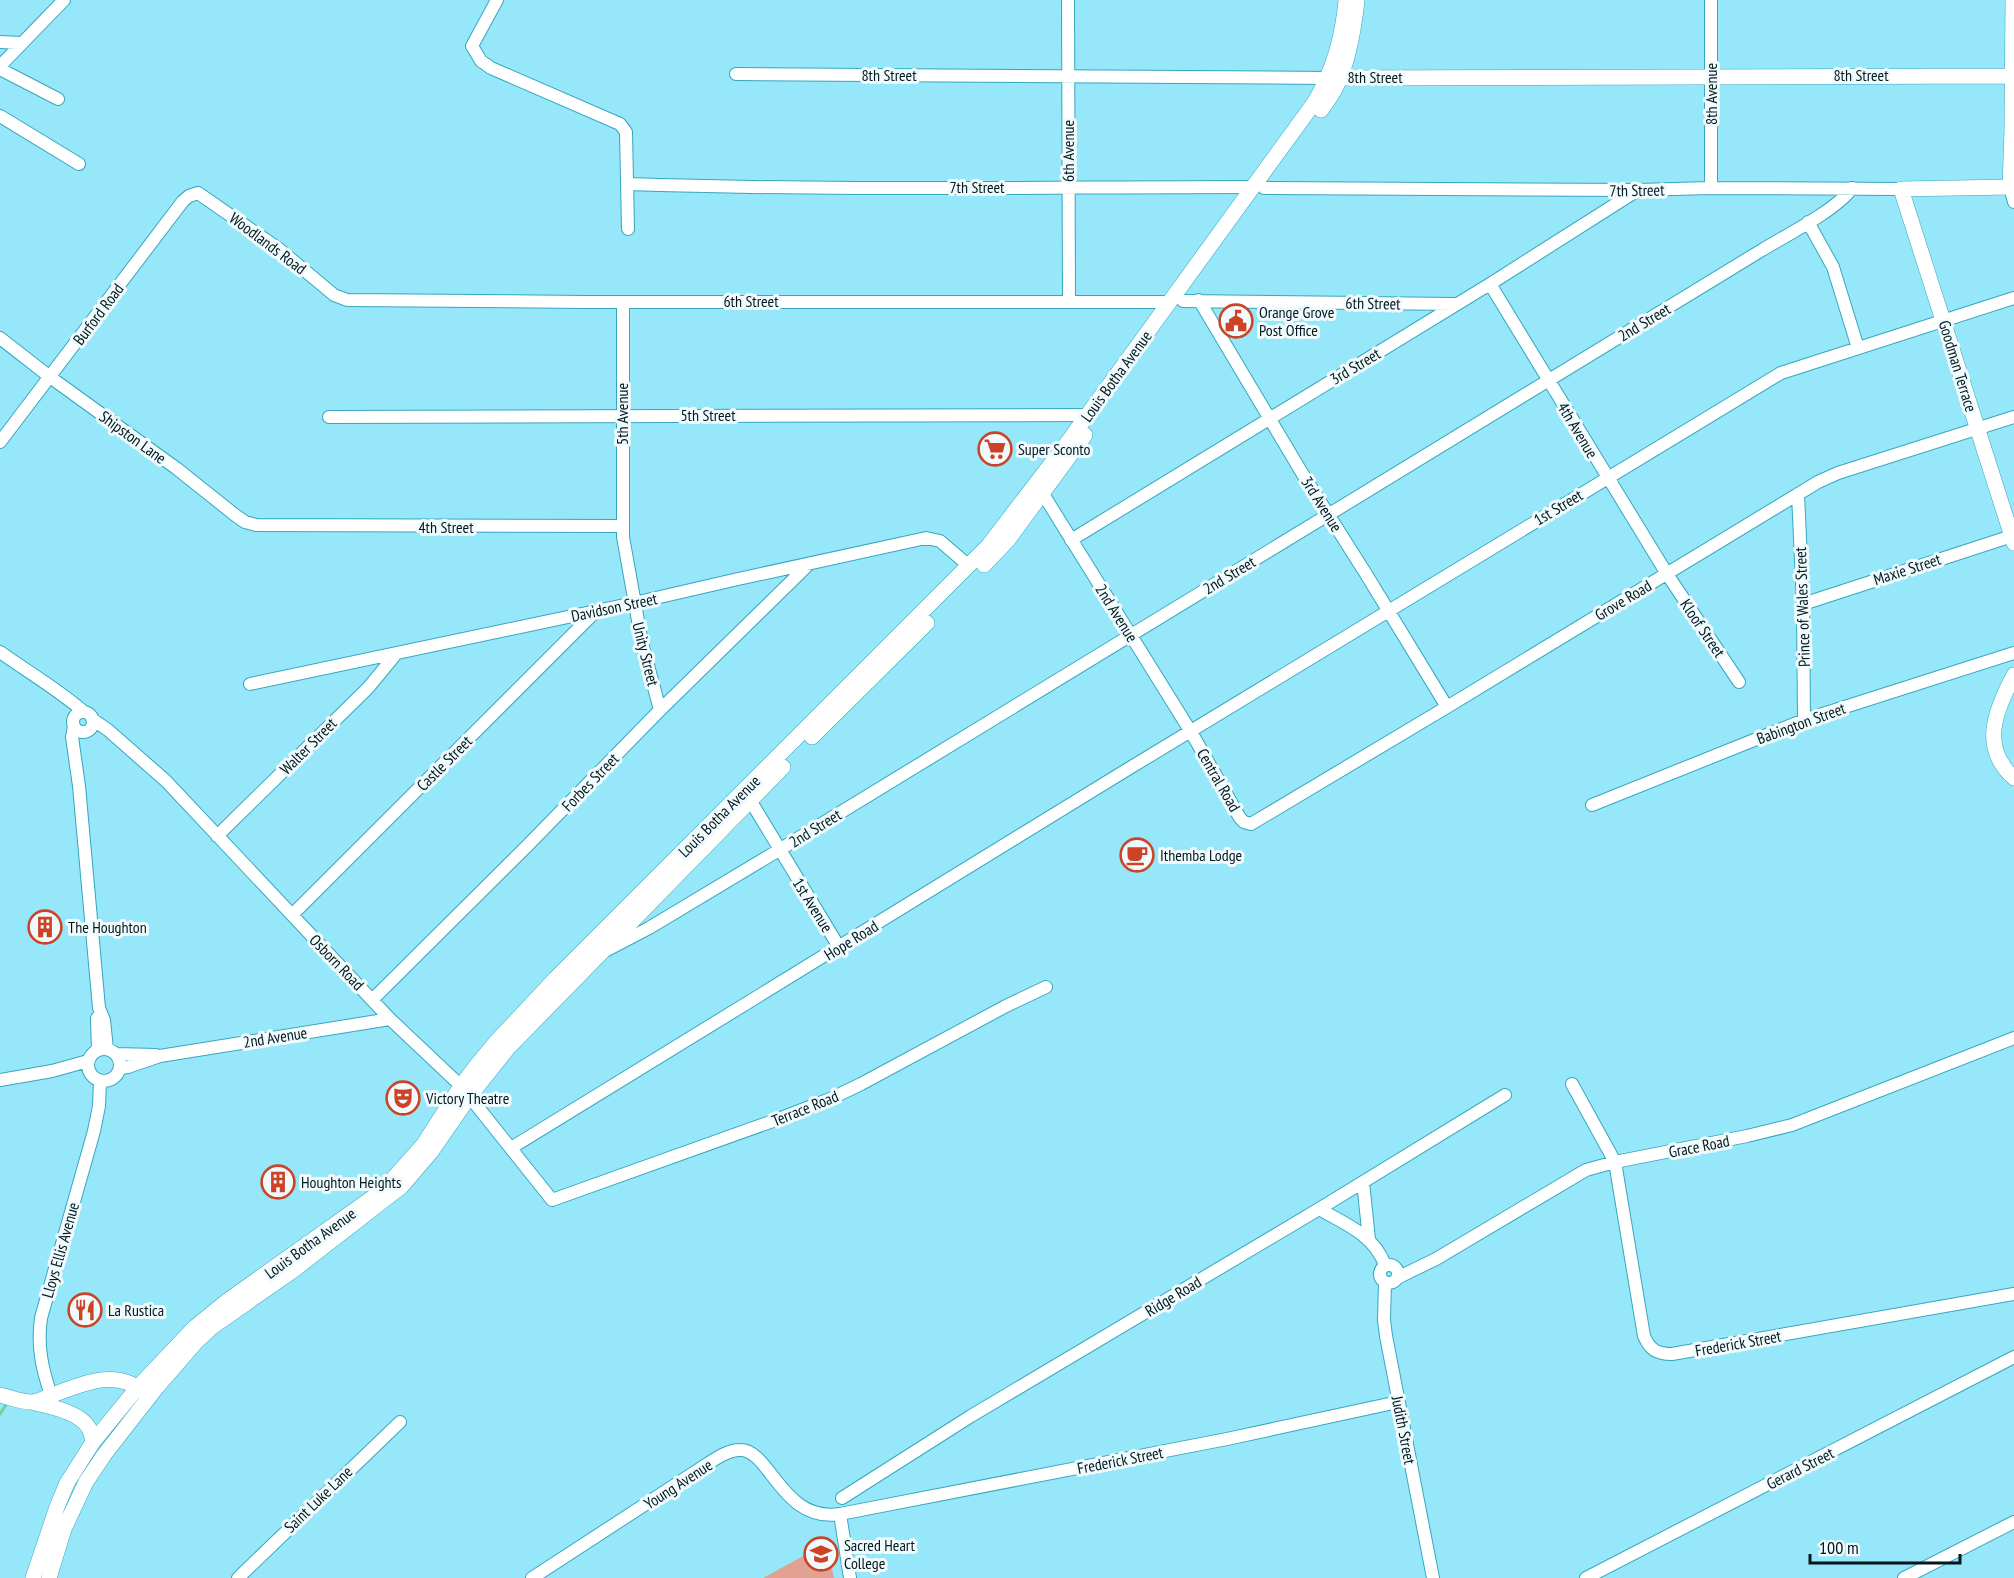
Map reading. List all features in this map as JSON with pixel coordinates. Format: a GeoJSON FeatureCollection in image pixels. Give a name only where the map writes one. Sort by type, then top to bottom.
{"type":"FeatureCollection","features":[{"type":"Feature","properties":{"kind":"main road","name":"Louis Botha Avenue"},"geometry":{"type":"LineString","coordinates":[[465,1091],[570,981],[602,953],[679,871],[996,552],[1043,494],[1184,301],[1259,188],[1333,93],[1346,0]]}},
{"type":"Feature","properties":{"kind":"main road","name":"Louis Botha Avenue"},"geometry":{"type":"LineString","coordinates":[[1334,77],[1352,31],[1357,0]]}},
{"type":"Feature","properties":{"kind":"main road"},"geometry":{"type":"LineString","coordinates":[[2012,194],[2013,0]]}},
{"type":"Feature","properties":{"kind":"main road","name":"8th Street"},"geometry":{"type":"LineString","coordinates":[[1334,77],[2014,76]]}},
{"type":"Feature","properties":{"kind":"main road","name":"7th Street"},"geometry":{"type":"LineString","coordinates":[[1901,189],[2012,194]]}},
{"type":"Feature","properties":{"kind":"main road","name":"Goodman Terrace"},"geometry":{"type":"LineString","coordinates":[[1901,189],[2013,539]]}},
{"type":"Feature","properties":{"kind":"main road","name":"Louis Botha Avenue"},"geometry":{"type":"LineString","coordinates":[[33,1578],[67,1483],[93,1442],[143,1392],[195,1327],[227,1301],[382,1190],[423,1145],[465,1091],[495,1043],[556,978],[969,566],[1001,530],[1088,415],[1184,301]]}},
{"type":"Feature","properties":{"kind":"main road"},"geometry":{"type":"LineString","coordinates":[[2013,678],[1996,714],[1994,731],[1998,757],[2004,768],[2014,778]]}},
{"type":"Feature","properties":{"kind":"main road"},"geometry":{"type":"LineString","coordinates":[[32,1402],[76,1386],[107,1378],[119,1380],[143,1392]]}},
{"type":"Feature","properties":{"kind":"main road","name":"Louis Botha Avenue"},"geometry":{"type":"LineString","coordinates":[[49,1578],[64,1529],[86,1482],[143,1392]]}},
{"type":"Feature","properties":{"kind":"main road"},"geometry":{"type":"LineString","coordinates":[[0,1395],[32,1402],[79,1418],[89,1428],[93,1442]]}},
{"type":"Feature","properties":{"kind":"street"},"geometry":{"type":"LineString","coordinates":[[58,99],[0,67],[64,0]]}},
{"type":"Feature","properties":{"kind":"street"},"geometry":{"type":"LineString","coordinates":[[497,0],[472,46],[481,61],[491,68],[620,124],[626,132],[628,229]]}},
{"type":"Feature","properties":{"kind":"street","name":"6th Avenue"},"geometry":{"type":"LineString","coordinates":[[1068,0],[1069,302]]}},
{"type":"Feature","properties":{"kind":"street","name":"8th Avenue"},"geometry":{"type":"LineString","coordinates":[[1711,0],[1711,188]]}},
{"type":"Feature","properties":{"kind":"street"},"geometry":{"type":"LineString","coordinates":[[0,42],[22,44]]}},
{"type":"Feature","properties":{"kind":"street","name":"8th Street"},"geometry":{"type":"LineString","coordinates":[[736,74],[1334,77]]}},
{"type":"Feature","properties":{"kind":"street"},"geometry":{"type":"LineString","coordinates":[[0,116],[79,164]]}},
{"type":"Feature","properties":{"kind":"street","name":"7th Street"},"geometry":{"type":"LineString","coordinates":[[628,184],[701,187],[1901,189]]}},
{"type":"Feature","properties":{"kind":"street","name":"2nd Street"},"geometry":{"type":"LineString","coordinates":[[602,953],[649,928],[779,850],[1808,222],[1843,198],[1852,188]]}},
{"type":"Feature","properties":{"kind":"street","name":"3rd Street"},"geometry":{"type":"LineString","coordinates":[[1071,540],[1490,284],[1638,190]]}},
{"type":"Feature","properties":{"kind":"street","name":"Woodlands Road"},"geometry":{"type":"LineString","coordinates":[[200,194],[279,249],[334,295]]}},
{"type":"Feature","properties":{"kind":"street","name":"Burford Road"},"geometry":{"type":"LineString","coordinates":[[0,442],[183,201],[189,196],[200,194]]}},
{"type":"Feature","properties":{"kind":"street"},"geometry":{"type":"LineString","coordinates":[[1808,222],[1833,267],[1858,348]]}},
{"type":"Feature","properties":{"kind":"street","name":"4th Avenue"},"geometry":{"type":"LineString","coordinates":[[1490,284],[1667,574]]}},
{"type":"Feature","properties":{"kind":"street","name":"6th Street"},"geometry":{"type":"LineString","coordinates":[[334,295],[347,300],[361,301],[1184,301],[1456,304]]}},
{"type":"Feature","properties":{"kind":"street","name":"1st Street"},"geometry":{"type":"LineString","coordinates":[[1191,732],[1781,373],[2014,298]]}},
{"type":"Feature","properties":{"kind":"street","name":"3rd Avenue"},"geometry":{"type":"LineString","coordinates":[[1184,301],[1270,418],[1447,707]]}},
{"type":"Feature","properties":{"kind":"street","name":"5th Avenue"},"geometry":{"type":"LineString","coordinates":[[622,526],[623,302]]}},
{"type":"Feature","properties":{"kind":"street","name":"Shipston Lane"},"geometry":{"type":"LineString","coordinates":[[0,338],[176,468],[235,515],[245,522],[270,527]]}},
{"type":"Feature","properties":{"kind":"street","name":"5th Street"},"geometry":{"type":"LineString","coordinates":[[329,417],[1088,415]]}},
{"type":"Feature","properties":{"kind":"street","name":"Grove Road"},"geometry":{"type":"LineString","coordinates":[[1251,824],[1818,482],[1838,473],[2014,417]]}},
{"type":"Feature","properties":{"kind":"street","name":"2nd Avenue"},"geometry":{"type":"LineString","coordinates":[[1043,494],[1191,732]]}},
{"type":"Feature","properties":{"kind":"street","name":"Prince of Wales Street"},"geometry":{"type":"LineString","coordinates":[[1798,494],[1803,604],[1804,720]]}},
{"type":"Feature","properties":{"kind":"street","name":"4th Street"},"geometry":{"type":"LineString","coordinates":[[270,527],[622,526]]}},
{"type":"Feature","properties":{"kind":"street","name":"Unity Street"},"geometry":{"type":"LineString","coordinates":[[622,526],[634,603],[660,710]]}},
{"type":"Feature","properties":{"kind":"street","name":"Davidson Street"},"geometry":{"type":"LineString","coordinates":[[250,684],[931,538],[940,541],[969,566]]}},
{"type":"Feature","properties":{"kind":"street","name":"Maxie Street"},"geometry":{"type":"LineString","coordinates":[[1803,604],[2013,539]]}},
{"type":"Feature","properties":{"kind":"street","name":"Forbes Street"},"geometry":{"type":"LineString","coordinates":[[372,999],[808,565]]}},
{"type":"Feature","properties":{"kind":"street","name":"Kloof Street"},"geometry":{"type":"LineString","coordinates":[[1667,574],[1739,682]]}},
{"type":"Feature","properties":{"kind":"street","name":"Castle Street"},"geometry":{"type":"LineString","coordinates":[[292,915],[596,611]]}},
{"type":"Feature","properties":{"kind":"street","name":"Osborn Road"},"geometry":{"type":"LineString","coordinates":[[0,652],[52,689],[63,694],[89,722],[104,726],[166,781],[390,1019],[465,1091],[552,1200]]}},
{"type":"Feature","properties":{"kind":"street","name":"Babington Street"},"geometry":{"type":"LineString","coordinates":[[1592,805],[1804,720],[2014,653]]}},
{"type":"Feature","properties":{"kind":"street","name":"Walter Street"},"geometry":{"type":"LineString","coordinates":[[217,836],[368,688],[396,654]]}},
{"type":"Feature","properties":{"kind":"street","name":"Osborn Road"},"geometry":{"type":"LineString","coordinates":[[52,689],[74,724]]}},
{"type":"Feature","properties":{"kind":"street"},"geometry":{"type":"LineString","coordinates":[[74,724],[80,731],[89,722]]}},
{"type":"Feature","properties":{"kind":"street"},"geometry":{"type":"LineString","coordinates":[[75,749],[89,722]]}},
{"type":"Feature","properties":{"kind":"street"},"geometry":{"type":"LineString","coordinates":[[74,724],[72,737],[99,1008],[104,1020],[107,1051],[120,1062],[119,1073],[106,1081],[95,1079],[88,1066],[93,1053],[107,1051]]}},
{"type":"Feature","properties":{"kind":"street","name":"Central Road"},"geometry":{"type":"LineString","coordinates":[[1191,732],[1240,818],[1251,824]]}},
{"type":"Feature","properties":{"kind":"street","name":"Hope Road"},"geometry":{"type":"LineString","coordinates":[[511,1148],[1191,732]]}},
{"type":"Feature","properties":{"kind":"street","name":"1st Avenue"},"geometry":{"type":"LineString","coordinates":[[750,800],[839,947]]}},
{"type":"Feature","properties":{"kind":"street","name":"Terrace Road"},"geometry":{"type":"LineString","coordinates":[[552,1200],[830,1099],[1046,987]]}},
{"type":"Feature","properties":{"kind":"street","name":"2nd Avenue"},"geometry":{"type":"LineString","coordinates":[[120,1068],[160,1056],[390,1019]]}},
{"type":"Feature","properties":{"kind":"street","name":"Grace Road"},"geometry":{"type":"LineString","coordinates":[[1391,1280],[1436,1259],[1578,1174],[1615,1162],[1792,1125],[2014,1038]]}},
{"type":"Feature","properties":{"kind":"street","name":"2nd Avenue"},"geometry":{"type":"LineString","coordinates":[[107,1051],[160,1056]]}},
{"type":"Feature","properties":{"kind":"street"},"geometry":{"type":"LineString","coordinates":[[0,1080],[88,1066]]}},
{"type":"Feature","properties":{"kind":"street","name":"Lloys Ellis Avenue"},"geometry":{"type":"LineString","coordinates":[[51,1395],[39,1355],[41,1318],[99,1106],[108,1090],[106,1081]]}},
{"type":"Feature","properties":{"kind":"street"},"geometry":{"type":"LineString","coordinates":[[1572,1084],[1615,1162]]}},
{"type":"Feature","properties":{"kind":"street","name":"Ridge Road"},"geometry":{"type":"LineString","coordinates":[[842,1498],[981,1410],[1319,1209],[1505,1095]]}},
{"type":"Feature","properties":{"kind":"street","name":"Frederick Street"},"geometry":{"type":"LineString","coordinates":[[1615,1162],[1644,1336],[1651,1348],[1658,1353],[1672,1354],[2014,1294]]}},
{"type":"Feature","properties":{"kind":"street"},"geometry":{"type":"LineString","coordinates":[[1363,1182],[1369,1239]]}},
{"type":"Feature","properties":{"kind":"street"},"geometry":{"type":"LineString","coordinates":[[1319,1209],[1369,1239]]}},
{"type":"Feature","properties":{"kind":"street","name":"Judith Street"},"geometry":{"type":"LineString","coordinates":[[1369,1239],[1381,1254],[1385,1265],[1380,1276],[1391,1280],[1385,1331],[1433,1578]]}},
{"type":"Feature","properties":{"kind":"street","name":"Gerard Street"},"geometry":{"type":"LineString","coordinates":[[1586,1578],[2014,1357]]}},
{"type":"Feature","properties":{"kind":"street","name":"Frederick Street"},"geometry":{"type":"LineString","coordinates":[[816,1514],[828,1516],[840,1514],[1215,1441],[1398,1402]]}},
{"type":"Feature","properties":{"kind":"street","name":"Saint Luke Lane"},"geometry":{"type":"LineString","coordinates":[[238,1578],[400,1422]]}},
{"type":"Feature","properties":{"kind":"street","name":"Young Avenue"},"geometry":{"type":"LineString","coordinates":[[532,1578],[698,1470],[732,1451],[744,1450],[756,1457],[794,1500],[816,1514]]}},
{"type":"Feature","properties":{"kind":"street"},"geometry":{"type":"LineString","coordinates":[[840,1514],[850,1578]]}},
{"type":"Feature","properties":{"kind":"street"},"geometry":{"type":"LineString","coordinates":[[1904,1578],[2014,1522]]}},
{"type":"Feature","properties":{"kind":"shaded area"},"geometry":{"type":"Polygon","coordinates":[[[827,1543],[834,1578],[763,1578],[827,1543]]]}},
{"type":"Feature","properties":{"kind":"waterway"},"geometry":{"type":"LineString","coordinates":[[0,1414],[6,1405]]}},
{"type":"Feature","properties":{"kind":"place","name":"Orange Grove Post Office"},"geometry":{"type":"Point","coordinates":[1236,321]}},
{"type":"Feature","properties":{"kind":"place","name":"Super Sconto"},"geometry":{"type":"Point","coordinates":[995,449]}},
{"type":"Feature","properties":{"kind":"place","name":"Ithemba Lodge"},"geometry":{"type":"Point","coordinates":[1137,855]}},
{"type":"Feature","properties":{"kind":"place","name":"The Houghton"},"geometry":{"type":"Point","coordinates":[45,927]}},
{"type":"Feature","properties":{"kind":"place","name":"Victory Theatre"},"geometry":{"type":"Point","coordinates":[403,1098]}},
{"type":"Feature","properties":{"kind":"place","name":"Houghton Heights"},"geometry":{"type":"Point","coordinates":[278,1182]}},
{"type":"Feature","properties":{"kind":"place","name":"La Rustica"},"geometry":{"type":"Point","coordinates":[85,1310]}},
{"type":"Feature","properties":{"kind":"place","name":"Sacred Heart College"},"geometry":{"type":"Point","coordinates":[821,1554]}}]}
